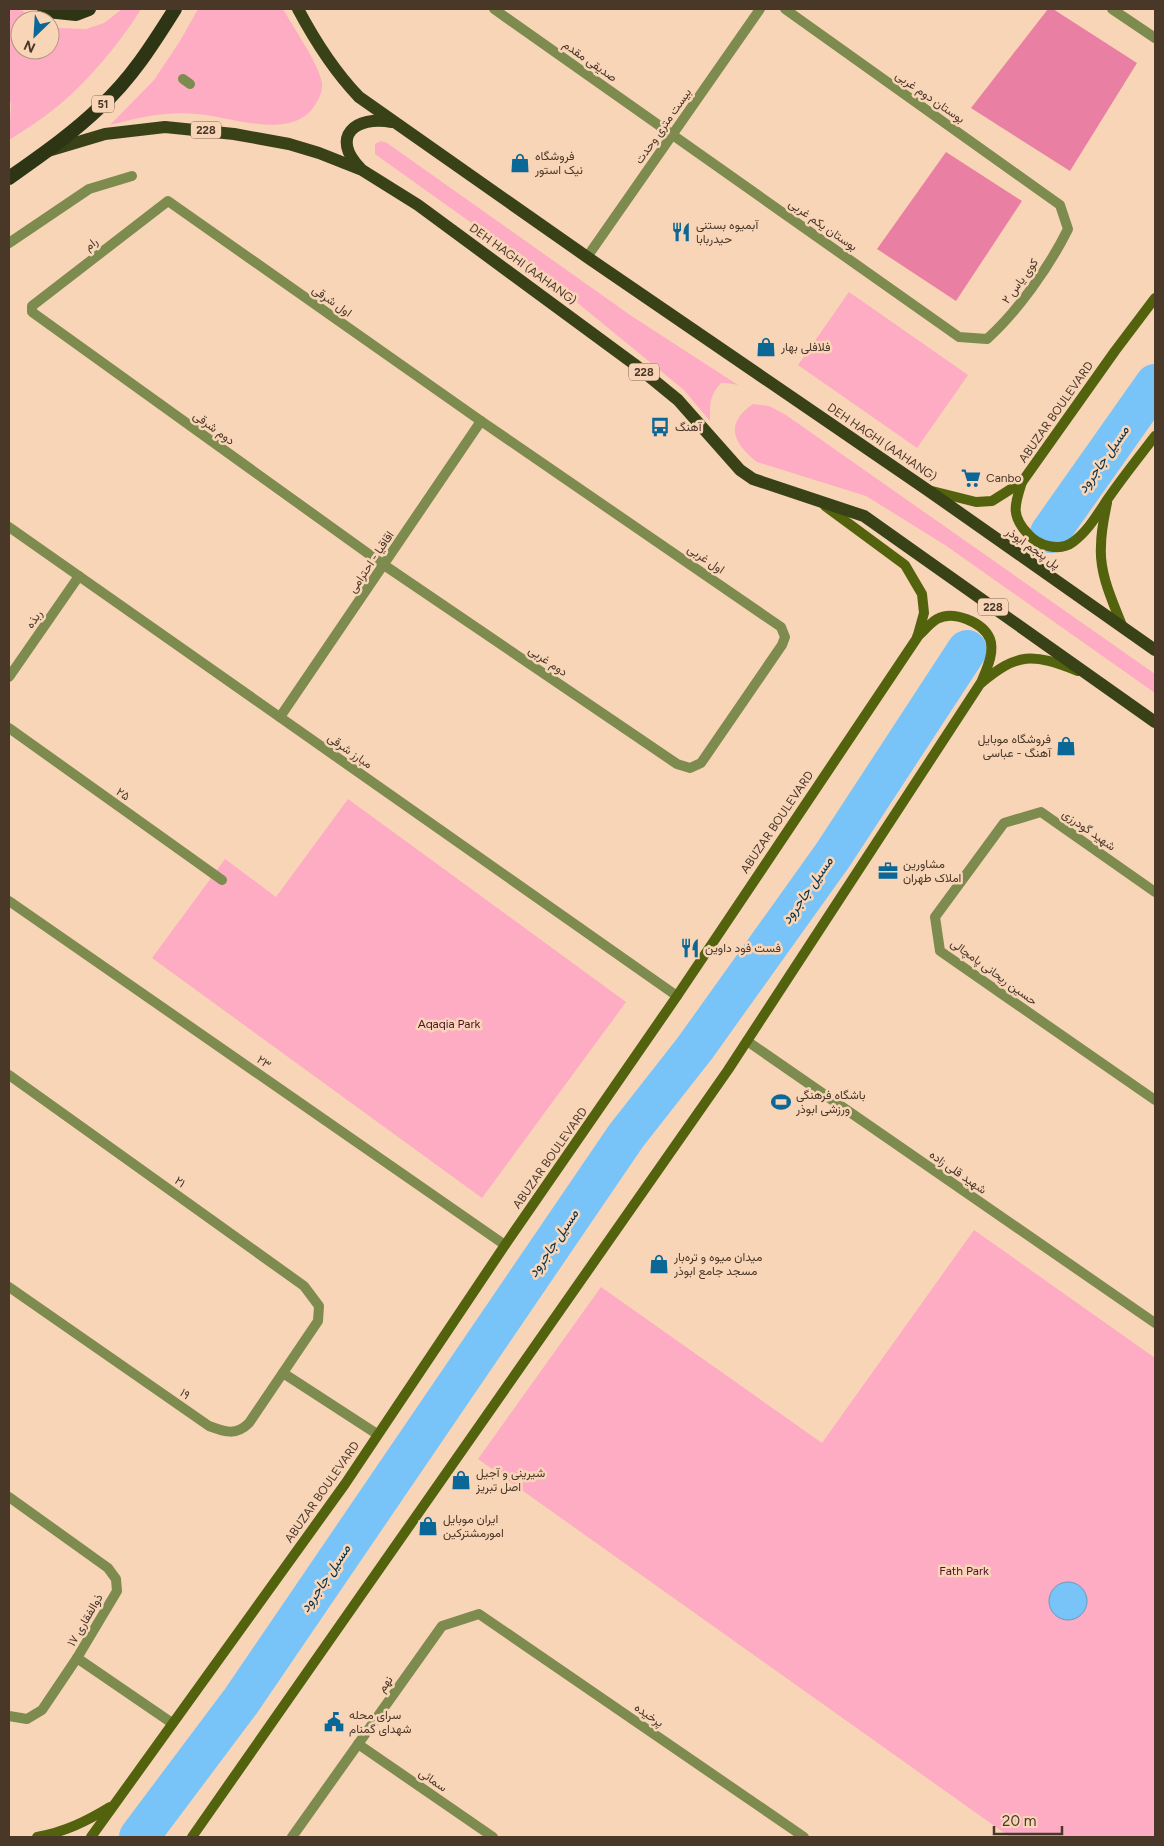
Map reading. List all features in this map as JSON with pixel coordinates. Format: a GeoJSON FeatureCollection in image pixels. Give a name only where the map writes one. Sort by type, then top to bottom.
{"type":"FeatureCollection","features":[{"type":"Feature","properties":{"kind":"highway"},"geometry":{"type":"LineString","coordinates":[[44,9],[76,14],[89,9]]}},
{"type":"Feature","properties":{"kind":"highway","name":"51"},"geometry":{"type":"LineString","coordinates":[[9,178],[47,152],[101,107],[130,75],[175,9]]}},
{"type":"Feature","properties":{"kind":"main road","name":"DEH HAGHI (AAHANG)"},"geometry":{"type":"LineString","coordinates":[[298,9],[314,39],[342,80],[359,97],[587,257],[960,513]]}},
{"type":"Feature","properties":{"kind":"main road"},"geometry":{"type":"LineString","coordinates":[[362,170],[352,160],[348,148],[348,137],[353,128],[360,122],[370,120],[394,122]]}},
{"type":"Feature","properties":{"kind":"main road","name":"DEH HAGHI (AAHANG)"},"geometry":{"type":"LineString","coordinates":[[47,152],[105,134],[165,127],[226,132],[289,144],[319,153],[362,170],[418,205],[634,364],[678,400],[740,470],[754,479],[864,516],[1088,674]]}},
{"type":"Feature","properties":{"kind":"main road","name":"ABUZAR BOULEVARD"},"geometry":{"type":"LineString","coordinates":[[926,489],[961,500],[976,502],[992,501],[1022,482],[1155,298]]}},
{"type":"Feature","properties":{"kind":"main road"},"geometry":{"type":"LineString","coordinates":[[1022,482],[1016,500],[1015,515],[1020,525],[1030,536],[1045,546],[1058,547],[1072,543],[1084,532],[1155,436]]}},
{"type":"Feature","properties":{"kind":"main road"},"geometry":{"type":"LineString","coordinates":[[1107,500],[1100,548],[1107,586],[1123,628],[1155,650]]}},
{"type":"Feature","properties":{"kind":"main road","name":"ABUZAR BOULEVARD"},"geometry":{"type":"LineString","coordinates":[[91,1837],[344,1484],[917,638],[924,613],[922,594],[905,565],[820,502]]}},
{"type":"Feature","properties":{"kind":"main road","name":"پل پنجم ابوذر"},"geometry":{"type":"LineString","coordinates":[[960,513],[1123,628]]}},
{"type":"Feature","properties":{"kind":"main road"},"geometry":{"type":"LineString","coordinates":[[192,1837],[747,1041],[980,684],[991,658],[990,639],[976,622],[954,615],[937,619],[917,638]]}},
{"type":"Feature","properties":{"kind":"main road"},"geometry":{"type":"LineString","coordinates":[[980,684],[1000,668],[1018,659],[1039,659],[1088,674]]}},
{"type":"Feature","properties":{"kind":"main road","name":"228"},"geometry":{"type":"LineString","coordinates":[[1088,674],[1155,722]]}},
{"type":"Feature","properties":{"kind":"main road"},"geometry":{"type":"LineString","coordinates":[[38,1837],[54,1834],[84,1823],[113,1805]]}},
{"type":"Feature","properties":{"kind":"street","name":"صدیقی مقدم"},"geometry":{"type":"LineString","coordinates":[[494,9],[673,134]]}},
{"type":"Feature","properties":{"kind":"street","name":"بیست متری وحدت"},"geometry":{"type":"LineString","coordinates":[[587,257],[760,9]]}},
{"type":"Feature","properties":{"kind":"street","name":"بوستان دوم غربی"},"geometry":{"type":"LineString","coordinates":[[785,9],[1060,205]]}},
{"type":"Feature","properties":{"kind":"street"},"geometry":{"type":"LineString","coordinates":[[1112,9],[1155,38]]}},
{"type":"Feature","properties":{"kind":"street","name":"بوستان یکم غربی"},"geometry":{"type":"LineString","coordinates":[[673,134],[959,337]]}},
{"type":"Feature","properties":{"kind":"street"},"geometry":{"type":"LineString","coordinates":[[9,243],[89,189],[132,176]]}},
{"type":"Feature","properties":{"kind":"street","name":"رام"},"geometry":{"type":"LineString","coordinates":[[31,308],[168,201]]}},
{"type":"Feature","properties":{"kind":"street","name":"اول شرقی"},"geometry":{"type":"LineString","coordinates":[[168,201],[481,421]]}},
{"type":"Feature","properties":{"kind":"street","name":"کوی یاس ۲"},"geometry":{"type":"LineString","coordinates":[[959,337],[987,340],[1006,323],[1058,250],[1068,229],[1060,205]]}},
{"type":"Feature","properties":{"kind":"street","name":"دوم شرقی"},"geometry":{"type":"LineString","coordinates":[[31,308],[36,315],[384,565]]}},
{"type":"Feature","properties":{"kind":"street","name":"اقاقیا - احترامی"},"geometry":{"type":"LineString","coordinates":[[280,717],[481,421]]}},
{"type":"Feature","properties":{"kind":"street","name":"اول غربی"},"geometry":{"type":"LineString","coordinates":[[481,421],[781,626],[785,636],[782,645],[701,763]]}},
{"type":"Feature","properties":{"kind":"street","name":"مبارز شرقی"},"geometry":{"type":"LineString","coordinates":[[9,526],[676,996]]}},
{"type":"Feature","properties":{"kind":"street","name":"دوم غربی"},"geometry":{"type":"LineString","coordinates":[[384,565],[677,764],[690,768],[701,763]]}},
{"type":"Feature","properties":{"kind":"street","name":"ربذه"},"geometry":{"type":"LineString","coordinates":[[9,676],[79,576]]}},
{"type":"Feature","properties":{"kind":"street","name":"۲۵"},"geometry":{"type":"LineString","coordinates":[[9,728],[222,880]]}},
{"type":"Feature","properties":{"kind":"street","name":"شهید گودرزی"},"geometry":{"type":"LineString","coordinates":[[1004,823],[1042,812],[1155,892]]}},
{"type":"Feature","properties":{"kind":"street","name":"حسین ریحانی پامچالی"},"geometry":{"type":"LineString","coordinates":[[1004,823],[935,917],[940,952],[1155,1100]]}},
{"type":"Feature","properties":{"kind":"street","name":"۲۳"},"geometry":{"type":"LineString","coordinates":[[9,901],[505,1245]]}},
{"type":"Feature","properties":{"kind":"street","name":"شهید قلی زاده"},"geometry":{"type":"LineString","coordinates":[[747,1041],[1155,1323]]}},
{"type":"Feature","properties":{"kind":"street","name":"۲۱"},"geometry":{"type":"LineString","coordinates":[[9,1075],[304,1286],[319,1306],[318,1321]]}},
{"type":"Feature","properties":{"kind":"street","name":"۱۹"},"geometry":{"type":"LineString","coordinates":[[9,1287],[209,1426],[225,1433],[242,1430],[249,1423],[318,1321]]}},
{"type":"Feature","properties":{"kind":"street"},"geometry":{"type":"LineString","coordinates":[[283,1372],[377,1434]]}},
{"type":"Feature","properties":{"kind":"street","name":"ذوالفقاری ۱۷"},"geometry":{"type":"LineString","coordinates":[[9,1498],[108,1568],[116,1579],[117,1591],[78,1658],[42,1710],[27,1719],[9,1716]]}},
{"type":"Feature","properties":{"kind":"street","name":"نهم"},"geometry":{"type":"LineString","coordinates":[[292,1837],[442,1626],[479,1614]]}},
{"type":"Feature","properties":{"kind":"street","name":"پرخیده"},"geometry":{"type":"LineString","coordinates":[[479,1614],[804,1837]]}},
{"type":"Feature","properties":{"kind":"street"},"geometry":{"type":"LineString","coordinates":[[78,1658],[172,1723]]}},
{"type":"Feature","properties":{"kind":"street","name":"سمائی"},"geometry":{"type":"LineString","coordinates":[[358,1744],[493,1837]]}},
{"type":"Feature","properties":{"kind":"green space"},"geometry":{"type":"Polygon","coordinates":[[[9,9],[21,10],[10,10],[10,60],[60,60],[60,28],[86,29],[104,23],[122,9],[141,9],[113,49],[77,89],[48,114],[9,140],[11,104],[9,99],[9,9]]]}},
{"type":"Feature","properties":{"kind":"green space"},"geometry":{"type":"Polygon","coordinates":[[[198,9],[283,9],[320,75],[322,90],[313,108],[303,118],[290,123],[275,125],[242,122],[197,114],[175,113],[131,119],[110,125],[154,80],[180,41],[198,9]]]}},
{"type":"Feature","properties":{"kind":"green space"},"geometry":{"type":"Polygon","coordinates":[[[381,141],[387,143],[633,317],[738,385],[721,383],[717,388],[711,401],[710,421],[684,390],[536,269],[375,154],[375,144],[381,141]]]}},
{"type":"Feature","properties":{"kind":"green space"},"geometry":{"type":"Polygon","coordinates":[[[849,292],[968,375],[917,448],[798,365],[849,292]]]}},
{"type":"Feature","properties":{"kind":"green space"},"geometry":{"type":"Polygon","coordinates":[[[753,404],[769,406],[786,415],[1155,674],[1155,693],[945,545],[866,496],[757,462],[742,448],[735,433],[738,419],[753,404]]]}},
{"type":"Feature","properties":{"kind":"green space","name":"Aqaqia Park"},"geometry":{"type":"Polygon","coordinates":[[[348,799],[626,1002],[482,1198],[152,958],[225,859],[276,897],[348,799]]]}},
{"type":"Feature","properties":{"kind":"green space","name":"Fath Park"},"geometry":{"type":"Polygon","coordinates":[[[974,1230],[1155,1358],[1155,1837],[1010,1837],[478,1459],[601,1287],[822,1443],[974,1230]]]}},
{"type":"Feature","properties":{"kind":"shaded area"},"geometry":{"type":"Polygon","coordinates":[[[1048,9],[1053,9],[1137,63],[1070,171],[971,108],[1048,9]]]}},
{"type":"Feature","properties":{"kind":"shaded area"},"geometry":{"type":"Polygon","coordinates":[[[946,152],[1022,201],[956,301],[877,249],[946,152]]]}},
{"type":"Feature","properties":{"kind":"water"},"geometry":{"type":"Polygon","coordinates":[[[1068,1582],[1081,1588],[1087,1601],[1081,1614],[1068,1620],[1055,1614],[1049,1601],[1055,1588],[1068,1582]]]}},
{"type":"Feature","properties":{"kind":"waterway","name":"مسیل جاجرود"},"geometry":{"type":"LineString","coordinates":[[1050,533],[1155,384]]}},
{"type":"Feature","properties":{"kind":"waterway","name":"مسیل جاجرود"},"geometry":{"type":"LineString","coordinates":[[139,1837],[241,1701],[626,1136],[695,1048],[833,855],[967,650]]}},
{"type":"Feature","properties":{"kind":"place","name":"فروشگاه نیک استور"},"geometry":{"type":"Point","coordinates":[520,163]}},
{"type":"Feature","properties":{"kind":"place","name":"آبمیوه بستنی حیدربابا"},"geometry":{"type":"Point","coordinates":[681,232]}},
{"type":"Feature","properties":{"kind":"place","name":"فلافلی بهار"},"geometry":{"type":"Point","coordinates":[766,347]}},
{"type":"Feature","properties":{"kind":"place","name":"آهنگ"},"geometry":{"type":"Point","coordinates":[660,427]}},
{"type":"Feature","properties":{"kind":"place","name":"Canbo"},"geometry":{"type":"Point","coordinates":[971,478]}},
{"type":"Feature","properties":{"kind":"place","name":"فروشگاه موبایل آهنگ - عباسی"},"geometry":{"type":"Point","coordinates":[1066,746]}},
{"type":"Feature","properties":{"kind":"place","name":"مشاورین املاک طهران"},"geometry":{"type":"Point","coordinates":[888,871]}},
{"type":"Feature","properties":{"kind":"place","name":"فست فود داوین"},"geometry":{"type":"Point","coordinates":[690,948]}},
{"type":"Feature","properties":{"kind":"place","name":"باشگاه فرهنگی ورزشی ابوذر"},"geometry":{"type":"Point","coordinates":[781,1102]}},
{"type":"Feature","properties":{"kind":"place","name":"میدان میوه و تره‌بار مسجد جامع ابوذر"},"geometry":{"type":"Point","coordinates":[659,1264]}},
{"type":"Feature","properties":{"kind":"place","name":"شیرینی و آجیل اصل تبریز"},"geometry":{"type":"Point","coordinates":[461,1480]}},
{"type":"Feature","properties":{"kind":"place","name":"ایران موبایل امورمشترکین"},"geometry":{"type":"Point","coordinates":[428,1526]}},
{"type":"Feature","properties":{"kind":"place","name":"سرای محله شهدای گمنام"},"geometry":{"type":"Point","coordinates":[334,1722]}}]}
